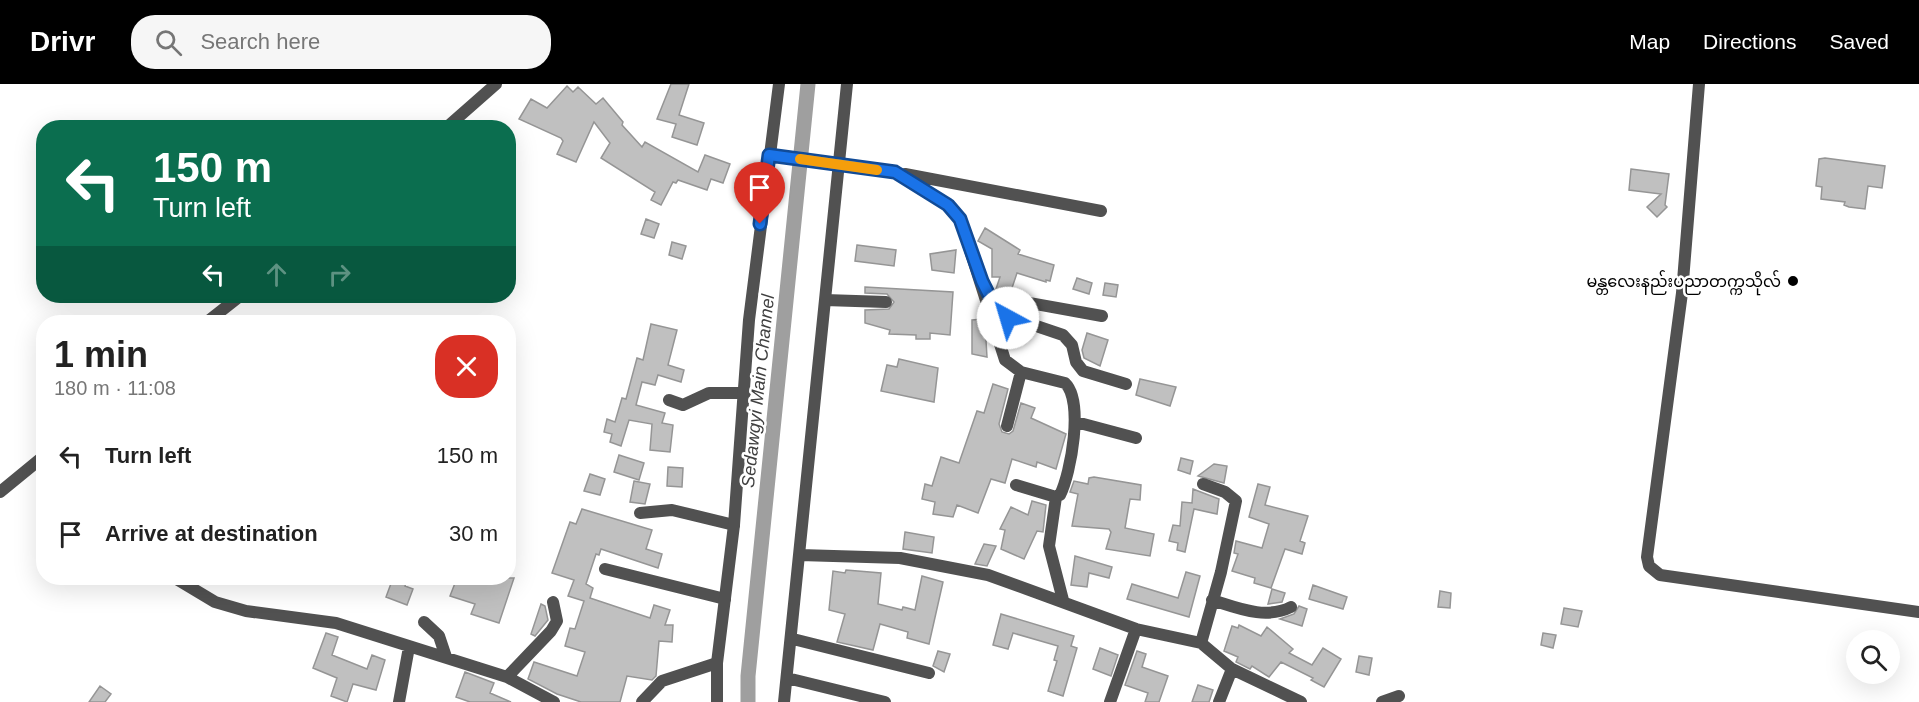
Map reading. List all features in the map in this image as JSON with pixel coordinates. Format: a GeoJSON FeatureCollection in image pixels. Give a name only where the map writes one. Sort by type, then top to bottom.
{"type":"FeatureCollection","features":[{"type":"Feature","properties":{"kind":"street"},"geometry":{"type":"LineString","coordinates":[[455,120],[496,84]]}},
{"type":"Feature","properties":{"kind":"street"},"geometry":{"type":"LineString","coordinates":[[717,702],[717,663],[734,525],[749,320],[779,84]]}},
{"type":"Feature","properties":{"kind":"street"},"geometry":{"type":"LineString","coordinates":[[784,702],[793,639],[847,84]]}},
{"type":"Feature","properties":{"kind":"street"},"geometry":{"type":"LineString","coordinates":[[1700,84],[1682,293],[1647,557],[1649,566],[1660,575],[1919,612]]}},
{"type":"Feature","properties":{"kind":"street"},"geometry":{"type":"LineString","coordinates":[[769,155],[895,172],[1101,211]]}},
{"type":"Feature","properties":{"kind":"street"},"geometry":{"type":"LineString","coordinates":[[895,172],[948,205],[960,219],[982,281],[1005,360],[1021,372],[1065,383],[1070,388],[1076,422],[1064,484],[1060,495],[1056,497],[1049,546],[1063,600]]}},
{"type":"Feature","properties":{"kind":"street"},"geometry":{"type":"LineString","coordinates":[[982,281],[998,313],[1063,335],[1069,340],[1076,363],[1083,371],[1126,384]]}},
{"type":"Feature","properties":{"kind":"street"},"geometry":{"type":"LineString","coordinates":[[991,296],[1102,316]]}},
{"type":"Feature","properties":{"kind":"street"},"geometry":{"type":"LineString","coordinates":[[825,300],[886,302]]}},
{"type":"Feature","properties":{"kind":"street"},"geometry":{"type":"LineString","coordinates":[[216,315],[231,303]]}},
{"type":"Feature","properties":{"kind":"street"},"geometry":{"type":"LineString","coordinates":[[1007,426],[1021,372]]}},
{"type":"Feature","properties":{"kind":"street"},"geometry":{"type":"LineString","coordinates":[[669,400],[683,405],[710,393],[745,393]]}},
{"type":"Feature","properties":{"kind":"street"},"geometry":{"type":"LineString","coordinates":[[1076,422],[1136,438]]}},
{"type":"Feature","properties":{"kind":"street"},"geometry":{"type":"LineString","coordinates":[[0,492],[36,463]]}},
{"type":"Feature","properties":{"kind":"street"},"geometry":{"type":"LineString","coordinates":[[1201,643],[1221,572],[1236,501],[1225,492],[1203,484]]}},
{"type":"Feature","properties":{"kind":"street"},"geometry":{"type":"LineString","coordinates":[[1016,485],[1056,497]]}},
{"type":"Feature","properties":{"kind":"street"},"geometry":{"type":"LineString","coordinates":[[640,513],[672,510],[734,525]]}},
{"type":"Feature","properties":{"kind":"street"},"geometry":{"type":"LineString","coordinates":[[800,555],[900,558],[988,575],[1136,628],[1201,643],[1232,669],[1301,702]]}},
{"type":"Feature","properties":{"kind":"street"},"geometry":{"type":"LineString","coordinates":[[605,569],[725,599]]}},
{"type":"Feature","properties":{"kind":"street"},"geometry":{"type":"LineString","coordinates":[[187,585],[215,602],[233,608],[336,622],[446,657],[507,677],[554,702]]}},
{"type":"Feature","properties":{"kind":"street"},"geometry":{"type":"LineString","coordinates":[[1212,600],[1252,612],[1279,613],[1291,607]]}},
{"type":"Feature","properties":{"kind":"street"},"geometry":{"type":"LineString","coordinates":[[507,677],[551,632],[557,621],[553,602]]}},
{"type":"Feature","properties":{"kind":"street"},"geometry":{"type":"LineString","coordinates":[[424,622],[439,636],[446,657]]}},
{"type":"Feature","properties":{"kind":"street"},"geometry":{"type":"LineString","coordinates":[[1110,702],[1136,628]]}},
{"type":"Feature","properties":{"kind":"street"},"geometry":{"type":"LineString","coordinates":[[793,639],[929,673]]}},
{"type":"Feature","properties":{"kind":"street"},"geometry":{"type":"LineString","coordinates":[[399,702],[409,647]]}},
{"type":"Feature","properties":{"kind":"street"},"geometry":{"type":"LineString","coordinates":[[642,702],[662,681],[717,663]]}},
{"type":"Feature","properties":{"kind":"street"},"geometry":{"type":"LineString","coordinates":[[1219,702],[1232,669]]}},
{"type":"Feature","properties":{"kind":"street"},"geometry":{"type":"LineString","coordinates":[[787,678],[885,702]]}},
{"type":"Feature","properties":{"kind":"street"},"geometry":{"type":"LineString","coordinates":[[1382,702],[1399,696]]}},
{"type":"Feature","properties":{"kind":"building"},"geometry":{"type":"Polygon","coordinates":[[[671,84],[689,84],[679,115],[704,123],[697,145],[672,137],[676,124],[657,119],[671,84]]]}},
{"type":"Feature","properties":{"kind":"building"},"geometry":{"type":"Polygon","coordinates":[[[567,86],[573,92],[578,87],[596,104],[603,98],[623,122],[622,125],[642,147],[645,142],[698,172],[705,155],[730,164],[723,183],[711,179],[707,190],[678,180],[676,183],[673,182],[661,205],[651,200],[655,192],[601,158],[610,143],[594,122],[576,162],[557,154],[563,141],[561,138],[519,119],[531,99],[547,108],[567,86]]]}},
{"type":"Feature","properties":{"kind":"building"},"geometry":{"type":"Polygon","coordinates":[[[1819,159],[1885,166],[1882,188],[1868,186],[1865,209],[1849,207],[1844,205],[1845,202],[1821,199],[1822,187],[1816,186],[1819,159]]]}},
{"type":"Feature","properties":{"kind":"building"},"geometry":{"type":"Polygon","coordinates":[[[1631,169],[1669,174],[1665,205],[1667,207],[1657,217],[1647,207],[1661,194],[1629,190],[1631,169]]]}},
{"type":"Feature","properties":{"kind":"building"},"geometry":{"type":"Polygon","coordinates":[[[646,219],[659,224],[654,238],[641,234],[646,219]]]}},
{"type":"Feature","properties":{"kind":"building"},"geometry":{"type":"Polygon","coordinates":[[[985,228],[1020,250],[1018,254],[1054,265],[1050,281],[1046,280],[1046,282],[1017,273],[1011,291],[996,289],[1000,277],[992,277],[992,249],[978,241],[985,228]]]}},
{"type":"Feature","properties":{"kind":"building"},"geometry":{"type":"Polygon","coordinates":[[[672,242],[686,246],[682,259],[669,255],[672,242]]]}},
{"type":"Feature","properties":{"kind":"building"},"geometry":{"type":"Polygon","coordinates":[[[857,245],[896,250],[894,266],[855,261],[857,245]]]}},
{"type":"Feature","properties":{"kind":"building"},"geometry":{"type":"Polygon","coordinates":[[[956,250],[954,273],[932,270],[930,254],[956,250]]]}},
{"type":"Feature","properties":{"kind":"building"},"geometry":{"type":"Polygon","coordinates":[[[1077,278],[1092,283],[1089,294],[1073,289],[1077,278]]]}},
{"type":"Feature","properties":{"kind":"building"},"geometry":{"type":"Polygon","coordinates":[[[1105,283],[1118,285],[1116,297],[1103,295],[1105,283]]]}},
{"type":"Feature","properties":{"kind":"building"},"geometry":{"type":"Polygon","coordinates":[[[865,287],[953,292],[950,335],[930,333],[930,339],[916,339],[916,335],[889,334],[890,330],[865,323],[865,310],[889,309],[894,302],[887,294],[865,293],[865,287]]]}},
{"type":"Feature","properties":{"kind":"building"},"geometry":{"type":"Polygon","coordinates":[[[983,319],[987,357],[972,354],[972,320],[983,319]]]}},
{"type":"Feature","properties":{"kind":"building"},"geometry":{"type":"Polygon","coordinates":[[[651,324],[677,330],[668,365],[684,370],[681,382],[658,375],[655,385],[642,382],[636,405],[665,413],[662,423],[673,425],[670,452],[650,450],[652,424],[629,420],[621,446],[610,442],[612,434],[604,432],[607,419],[615,422],[622,398],[626,399],[637,358],[643,360],[651,324]]]}},
{"type":"Feature","properties":{"kind":"building"},"geometry":{"type":"Polygon","coordinates":[[[1087,333],[1108,340],[1100,366],[1084,358],[1082,350],[1087,333]]]}},
{"type":"Feature","properties":{"kind":"building"},"geometry":{"type":"Polygon","coordinates":[[[899,359],[938,368],[934,402],[881,391],[887,365],[897,367],[899,359]]]}},
{"type":"Feature","properties":{"kind":"building"},"geometry":{"type":"Polygon","coordinates":[[[1140,379],[1176,387],[1170,406],[1136,395],[1140,379]]]}},
{"type":"Feature","properties":{"kind":"building"},"geometry":{"type":"Polygon","coordinates":[[[993,384],[1008,389],[999,424],[1002,432],[1009,434],[1013,431],[1021,403],[1035,408],[1031,418],[1066,434],[1056,469],[1037,462],[1036,467],[1012,459],[1005,483],[991,479],[978,513],[957,505],[953,517],[933,514],[935,502],[922,499],[925,484],[932,486],[941,457],[959,463],[977,411],[984,413],[993,384]]]}},
{"type":"Feature","properties":{"kind":"building"},"geometry":{"type":"Polygon","coordinates":[[[619,455],[644,463],[639,480],[614,472],[619,455]]]}},
{"type":"Feature","properties":{"kind":"building"},"geometry":{"type":"Polygon","coordinates":[[[1181,458],[1193,461],[1190,474],[1178,470],[1181,458]]]}},
{"type":"Feature","properties":{"kind":"building"},"geometry":{"type":"Polygon","coordinates":[[[1214,464],[1227,466],[1224,483],[1198,476],[1214,464]]]}},
{"type":"Feature","properties":{"kind":"building"},"geometry":{"type":"Polygon","coordinates":[[[668,467],[683,468],[682,487],[667,486],[668,467]]]}},
{"type":"Feature","properties":{"kind":"building"},"geometry":{"type":"Polygon","coordinates":[[[590,474],[605,479],[600,495],[584,491],[590,474]]]}},
{"type":"Feature","properties":{"kind":"building"},"geometry":{"type":"Polygon","coordinates":[[[1089,478],[1141,485],[1140,500],[1130,499],[1125,528],[1154,534],[1150,556],[1106,549],[1111,532],[1109,529],[1072,526],[1078,494],[1070,492],[1074,481],[1088,484],[1089,478]]]}},
{"type":"Feature","properties":{"kind":"building"},"geometry":{"type":"Polygon","coordinates":[[[634,481],[650,484],[645,504],[630,502],[634,481]]]}},
{"type":"Feature","properties":{"kind":"building"},"geometry":{"type":"Polygon","coordinates":[[[1258,484],[1270,487],[1265,505],[1308,516],[1300,541],[1305,543],[1302,554],[1285,549],[1271,588],[1254,583],[1255,578],[1232,571],[1238,554],[1234,553],[1236,541],[1262,548],[1269,524],[1249,517],[1258,484]]]}},
{"type":"Feature","properties":{"kind":"building"},"geometry":{"type":"Polygon","coordinates":[[[1193,489],[1219,499],[1217,514],[1194,509],[1185,552],[1177,550],[1178,543],[1169,541],[1173,525],[1180,526],[1182,502],[1192,503],[1193,489]]]}},
{"type":"Feature","properties":{"kind":"building"},"geometry":{"type":"Polygon","coordinates":[[[1032,501],[1046,505],[1043,532],[1037,531],[1024,559],[1001,549],[1005,530],[1000,529],[1011,507],[1028,515],[1032,501]]]}},
{"type":"Feature","properties":{"kind":"building"},"geometry":{"type":"Polygon","coordinates":[[[582,509],[652,530],[646,549],[662,554],[658,568],[601,549],[599,555],[596,554],[586,584],[593,588],[590,598],[650,618],[654,605],[670,610],[665,625],[673,625],[672,642],[659,641],[656,676],[652,680],[627,676],[620,702],[581,702],[557,694],[528,679],[534,662],[577,676],[585,652],[565,646],[570,628],[575,629],[584,601],[568,596],[574,580],[552,573],[570,522],[576,524],[582,509]]]}},
{"type":"Feature","properties":{"kind":"building"},"geometry":{"type":"Polygon","coordinates":[[[905,532],[934,537],[932,553],[903,549],[905,532]]]}},
{"type":"Feature","properties":{"kind":"building"},"geometry":{"type":"Polygon","coordinates":[[[984,544],[996,546],[987,566],[975,564],[984,544]]]}},
{"type":"Feature","properties":{"kind":"building"},"geometry":{"type":"Polygon","coordinates":[[[1075,556],[1112,567],[1109,578],[1089,573],[1087,587],[1071,585],[1075,556]]]}},
{"type":"Feature","properties":{"kind":"building"},"geometry":{"type":"Polygon","coordinates":[[[846,570],[881,573],[878,604],[902,610],[903,607],[915,610],[922,576],[943,582],[929,644],[907,638],[908,632],[880,624],[873,650],[837,642],[845,614],[829,610],[833,571],[845,573],[846,570]]]}},
{"type":"Feature","properties":{"kind":"building"},"geometry":{"type":"Polygon","coordinates":[[[1186,572],[1200,576],[1189,617],[1127,599],[1132,584],[1178,598],[1186,572]]]}},
{"type":"Feature","properties":{"kind":"building"},"geometry":{"type":"Polygon","coordinates":[[[390,585],[405,585],[413,589],[407,605],[386,597],[390,585]]]}},
{"type":"Feature","properties":{"kind":"building"},"geometry":{"type":"Polygon","coordinates":[[[454,585],[512,585],[499,623],[471,614],[475,604],[450,596],[454,585]]]}},
{"type":"Feature","properties":{"kind":"building"},"geometry":{"type":"Polygon","coordinates":[[[1313,585],[1347,597],[1343,609],[1309,599],[1313,585]]]}},
{"type":"Feature","properties":{"kind":"building"},"geometry":{"type":"Polygon","coordinates":[[[1272,589],[1285,593],[1282,602],[1268,604],[1272,589]]]}},
{"type":"Feature","properties":{"kind":"building"},"geometry":{"type":"Polygon","coordinates":[[[1440,591],[1451,593],[1450,608],[1438,607],[1440,591]]]}},
{"type":"Feature","properties":{"kind":"building"},"geometry":{"type":"Polygon","coordinates":[[[541,604],[545,606],[548,620],[535,636],[531,634],[541,604]]]}},
{"type":"Feature","properties":{"kind":"building"},"geometry":{"type":"Polygon","coordinates":[[[1299,606],[1307,609],[1302,626],[1280,619],[1294,614],[1299,606]]]}},
{"type":"Feature","properties":{"kind":"building"},"geometry":{"type":"Polygon","coordinates":[[[1564,608],[1582,611],[1578,627],[1561,624],[1564,608]]]}},
{"type":"Feature","properties":{"kind":"building"},"geometry":{"type":"Polygon","coordinates":[[[1001,614],[1074,636],[1071,646],[1077,648],[1063,696],[1048,691],[1057,661],[1054,660],[1058,646],[1013,633],[1008,649],[993,645],[1001,614]]]}},
{"type":"Feature","properties":{"kind":"building"},"geometry":{"type":"Polygon","coordinates":[[[1239,625],[1261,636],[1267,627],[1293,649],[1289,653],[1312,665],[1323,648],[1341,659],[1324,687],[1311,680],[1313,678],[1281,662],[1269,677],[1252,666],[1250,669],[1236,662],[1238,657],[1224,651],[1232,626],[1238,628],[1239,625]]]}},
{"type":"Feature","properties":{"kind":"building"},"geometry":{"type":"Polygon","coordinates":[[[326,633],[338,637],[332,655],[367,669],[372,655],[385,660],[376,690],[353,684],[347,702],[331,696],[337,678],[313,668],[326,633]]]}},
{"type":"Feature","properties":{"kind":"building"},"geometry":{"type":"Polygon","coordinates":[[[1543,633],[1556,635],[1553,648],[1541,645],[1543,633]]]}},
{"type":"Feature","properties":{"kind":"building"},"geometry":{"type":"Polygon","coordinates":[[[1100,648],[1118,655],[1111,676],[1093,669],[1100,648]]]}},
{"type":"Feature","properties":{"kind":"building"},"geometry":{"type":"Polygon","coordinates":[[[938,651],[950,654],[944,672],[933,666],[938,651]]]}},
{"type":"Feature","properties":{"kind":"building"},"geometry":{"type":"Polygon","coordinates":[[[1137,651],[1146,654],[1142,667],[1168,676],[1159,702],[1145,702],[1148,693],[1125,685],[1137,651]]]}},
{"type":"Feature","properties":{"kind":"building"},"geometry":{"type":"Polygon","coordinates":[[[1359,656],[1372,658],[1369,675],[1356,672],[1359,656]]]}},
{"type":"Feature","properties":{"kind":"building"},"geometry":{"type":"Polygon","coordinates":[[[465,672],[494,683],[490,693],[511,702],[470,702],[456,697],[465,672]]]}},
{"type":"Feature","properties":{"kind":"building"},"geometry":{"type":"Polygon","coordinates":[[[1198,685],[1213,690],[1209,702],[1192,702],[1198,685]]]}},
{"type":"Feature","properties":{"kind":"building"},"geometry":{"type":"Polygon","coordinates":[[[100,686],[111,694],[105,702],[89,702],[100,686]]]}},
{"type":"Feature","properties":{"kind":"waterway","name":"Sedawgyi Main Channel"},"geometry":{"type":"LineString","coordinates":[[748,702],[748,676],[808,84]]}},
{"type":"Feature","properties":{"kind":"slow traffic"},"geometry":{"type":"LineString","coordinates":[[800,159],[877,170]]}},
{"type":"Feature","properties":{"kind":"place","name":"မန္တလေးနည်းပညာတက္ကသိုလ်"},"geometry":{"type":"Point","coordinates":[1793,281]}},
{"type":"Feature","properties":{"kind":"route"},"geometry":{"type":"LineString","coordinates":[[760,224],[769,155],[895,172],[948,205],[960,219],[982,281],[998,313],[1008,318]]}}]}
